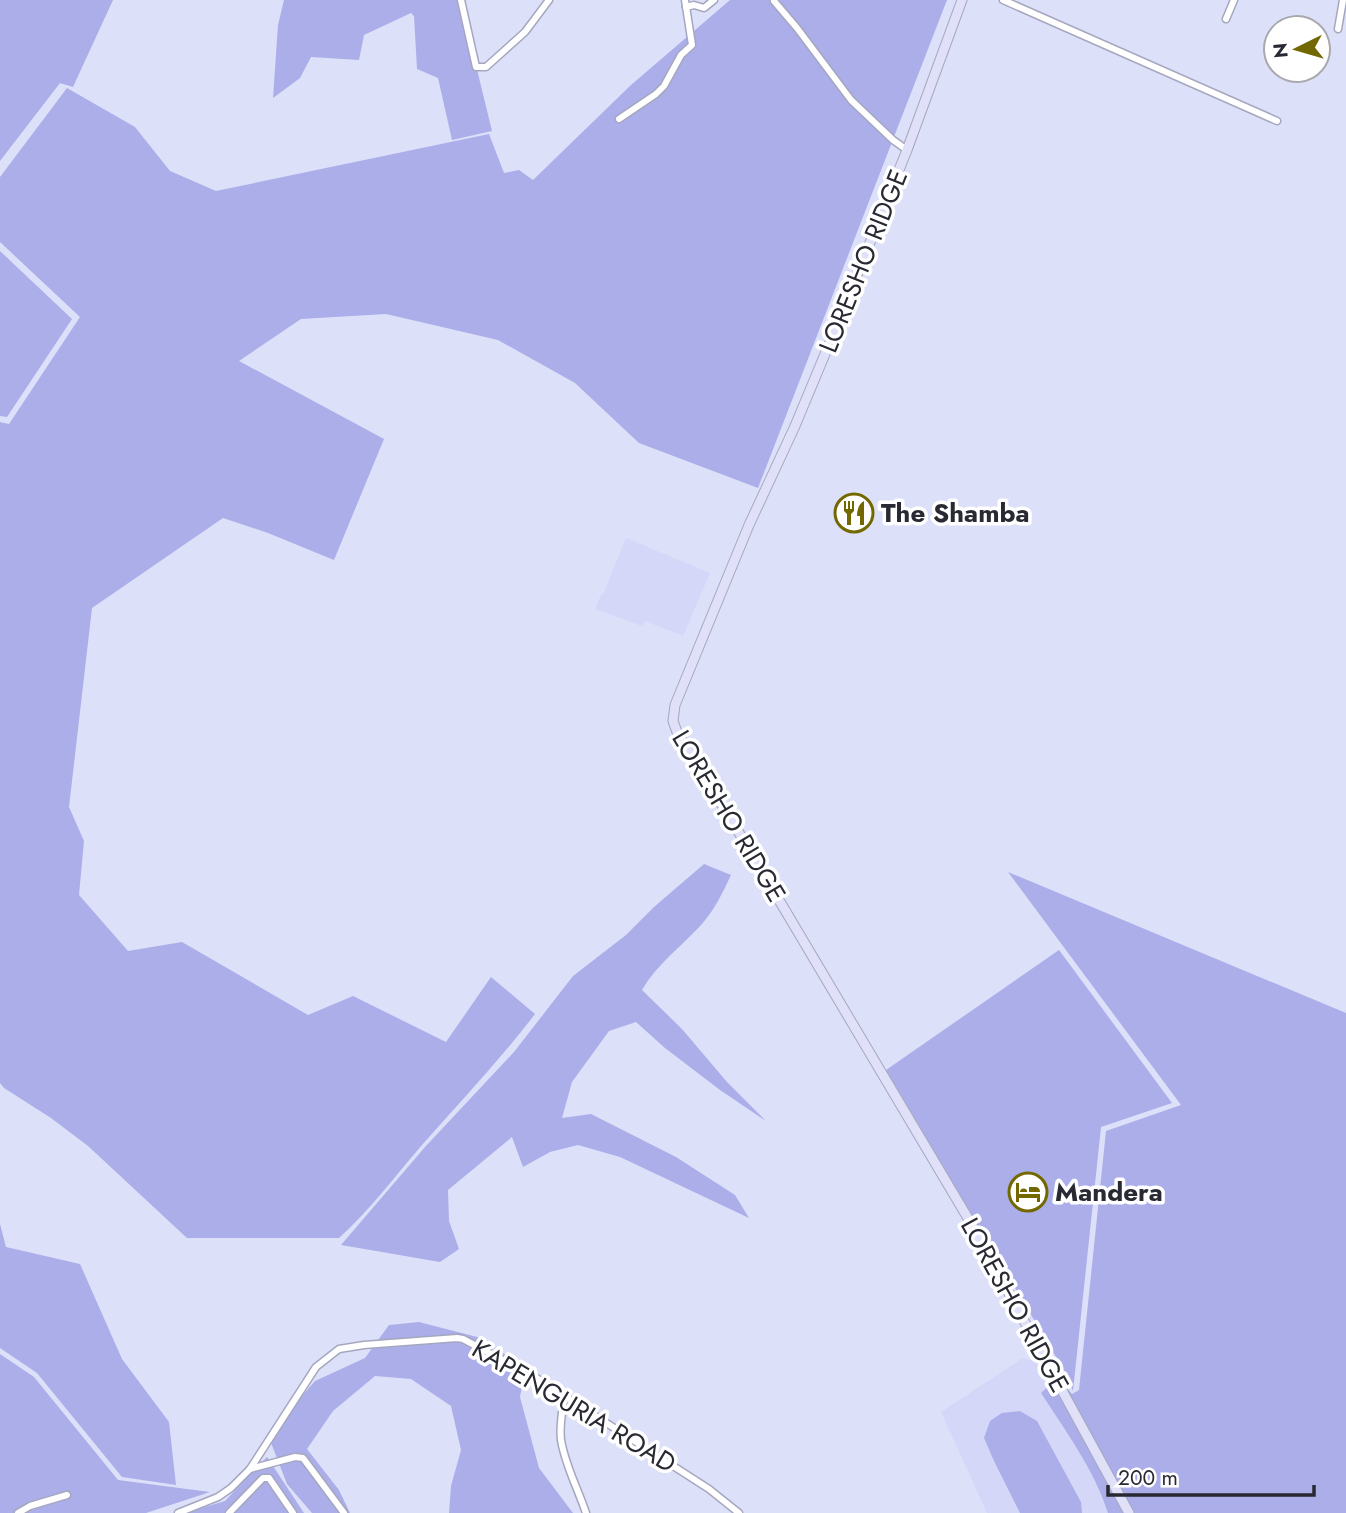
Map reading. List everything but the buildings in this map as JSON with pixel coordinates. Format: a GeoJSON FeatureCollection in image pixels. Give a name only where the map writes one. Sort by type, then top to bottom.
{"type":"FeatureCollection","features":[{"type":"Feature","properties":{"kind":"street"},"geometry":{"type":"LineString","coordinates":[[461,0],[476,67],[486,67],[525,32],[549,0]]}},
{"type":"Feature","properties":{"kind":"street"},"geometry":{"type":"LineString","coordinates":[[619,119],[664,86],[681,55],[692,45],[686,3],[704,8],[713,0]]}},
{"type":"Feature","properties":{"kind":"street","name":"LORESHO RIDGE"},"geometry":{"type":"LineString","coordinates":[[962,0],[907,150],[797,421],[749,525],[675,705],[673,721],[677,732],[968,1220],[1129,1513]]}},
{"type":"Feature","properties":{"kind":"street"},"geometry":{"type":"LineString","coordinates":[[1005,0],[1277,121]]}},
{"type":"Feature","properties":{"kind":"street"},"geometry":{"type":"LineString","coordinates":[[1226,19],[1234,0]]}},
{"type":"Feature","properties":{"kind":"street"},"geometry":{"type":"LineString","coordinates":[[1338,29],[1343,0]]}},
{"type":"Feature","properties":{"kind":"street"},"geometry":{"type":"LineString","coordinates":[[774,1],[797,27],[851,100],[907,150]]}},
{"type":"Feature","properties":{"kind":"street","name":"KAPENGURIA ROAD"},"geometry":{"type":"LineString","coordinates":[[178,1513],[218,1497],[250,1469],[316,1367],[339,1349],[457,1338],[538,1379],[709,1489],[739,1513]]}},
{"type":"Feature","properties":{"kind":"street"},"geometry":{"type":"LineString","coordinates":[[564,1396],[561,1441],[586,1513]]}},
{"type":"Feature","properties":{"kind":"street"},"geometry":{"type":"LineString","coordinates":[[250,1469],[295,1457],[303,1458],[344,1513]]}},
{"type":"Feature","properties":{"kind":"street"},"geometry":{"type":"LineString","coordinates":[[229,1513],[267,1477],[293,1513]]}},
{"type":"Feature","properties":{"kind":"street"},"geometry":{"type":"LineString","coordinates":[[18,1513],[30,1506],[67,1495]]}},
{"type":"Feature","properties":{"kind":"shaded area"},"geometry":{"type":"Polygon","coordinates":[[[0,0],[113,0],[73,87],[60,83],[0,161],[0,0]]]}},
{"type":"Feature","properties":{"kind":"shaded area"},"geometry":{"type":"Polygon","coordinates":[[[284,0],[460,0],[492,131],[452,140],[438,78],[417,69],[414,16],[411,13],[364,35],[359,60],[311,57],[300,78],[273,98],[278,25],[284,0]]]}},
{"type":"Feature","properties":{"kind":"shaded area"},"geometry":{"type":"Polygon","coordinates":[[[730,0],[947,0],[758,488],[639,443],[575,383],[498,340],[386,314],[301,319],[239,361],[384,439],[334,560],[223,518],[92,608],[69,807],[84,841],[79,895],[128,951],[182,942],[308,1015],[353,996],[446,1042],[491,977],[535,1014],[372,1204],[339,1238],[187,1238],[88,1146],[0,1083],[0,422],[9,424],[80,317],[0,242],[0,177],[67,88],[135,127],[170,171],[216,191],[489,134],[504,173],[519,170],[533,180],[631,85],[730,0]]]}},
{"type":"Feature","properties":{"kind":"shaded area"},"geometry":{"type":"Polygon","coordinates":[[[0,251],[72,319],[7,417],[0,416],[0,251]]]}},
{"type":"Feature","properties":{"kind":"shaded area"},"geometry":{"type":"Polygon","coordinates":[[[626,538],[710,573],[683,636],[645,621],[642,626],[595,609],[626,538]]]}},
{"type":"Feature","properties":{"kind":"shaded area"},"geometry":{"type":"Polygon","coordinates":[[[704,864],[731,875],[725,888],[707,918],[662,963],[642,990],[682,1029],[727,1082],[766,1121],[720,1090],[636,1022],[609,1031],[572,1082],[562,1118],[591,1114],[676,1157],[735,1195],[749,1218],[620,1157],[578,1145],[550,1152],[523,1167],[512,1137],[448,1190],[449,1221],[459,1249],[440,1262],[341,1245],[425,1147],[514,1052],[573,976],[626,935],[704,864]]]}},
{"type":"Feature","properties":{"kind":"shaded area"},"geometry":{"type":"Polygon","coordinates":[[[1008,872],[1346,1013],[1346,1513],[1108,1513],[1087,1466],[1041,1393],[1053,1382],[1063,1383],[1072,1394],[1079,1390],[1106,1131],[1181,1105],[1008,872]]]}},
{"type":"Feature","properties":{"kind":"shaded area"},"geometry":{"type":"Polygon","coordinates":[[[1059,950],[1172,1103],[1101,1127],[1073,1391],[1069,1379],[886,1070],[1059,950]]]}},
{"type":"Feature","properties":{"kind":"shaded area"},"geometry":{"type":"Polygon","coordinates":[[[0,1224],[6,1247],[80,1264],[122,1359],[169,1422],[176,1485],[122,1477],[37,1373],[0,1348],[0,1224]]]}},
{"type":"Feature","properties":{"kind":"shaded area"},"geometry":{"type":"Polygon","coordinates":[[[419,1322],[481,1338],[525,1368],[520,1397],[539,1468],[573,1513],[449,1513],[451,1486],[461,1450],[451,1406],[411,1379],[375,1376],[333,1411],[307,1449],[339,1490],[350,1513],[312,1513],[287,1484],[268,1435],[315,1381],[365,1358],[389,1325],[419,1322]]]}},
{"type":"Feature","properties":{"kind":"shaded area"},"geometry":{"type":"Polygon","coordinates":[[[0,1354],[34,1377],[118,1480],[210,1492],[146,1513],[0,1513],[0,1354]]]}},
{"type":"Feature","properties":{"kind":"shaded area"},"geometry":{"type":"Polygon","coordinates":[[[1023,1358],[1036,1362],[1121,1513],[987,1513],[941,1412],[1023,1358]]]}},
{"type":"Feature","properties":{"kind":"shaded area"},"geometry":{"type":"Polygon","coordinates":[[[1020,1411],[1037,1421],[1081,1502],[1082,1513],[1020,1513],[984,1438],[990,1421],[1002,1413],[1020,1411]]]}},
{"type":"Feature","properties":{"kind":"shaded area"},"geometry":{"type":"Polygon","coordinates":[[[267,1457],[304,1513],[185,1513],[225,1501],[267,1457]]]}},
{"type":"Feature","properties":{"kind":"place","name":"The Shamba"},"geometry":{"type":"Point","coordinates":[854,513]}},
{"type":"Feature","properties":{"kind":"place","name":"Mandera"},"geometry":{"type":"Point","coordinates":[1028,1192]}}]}
